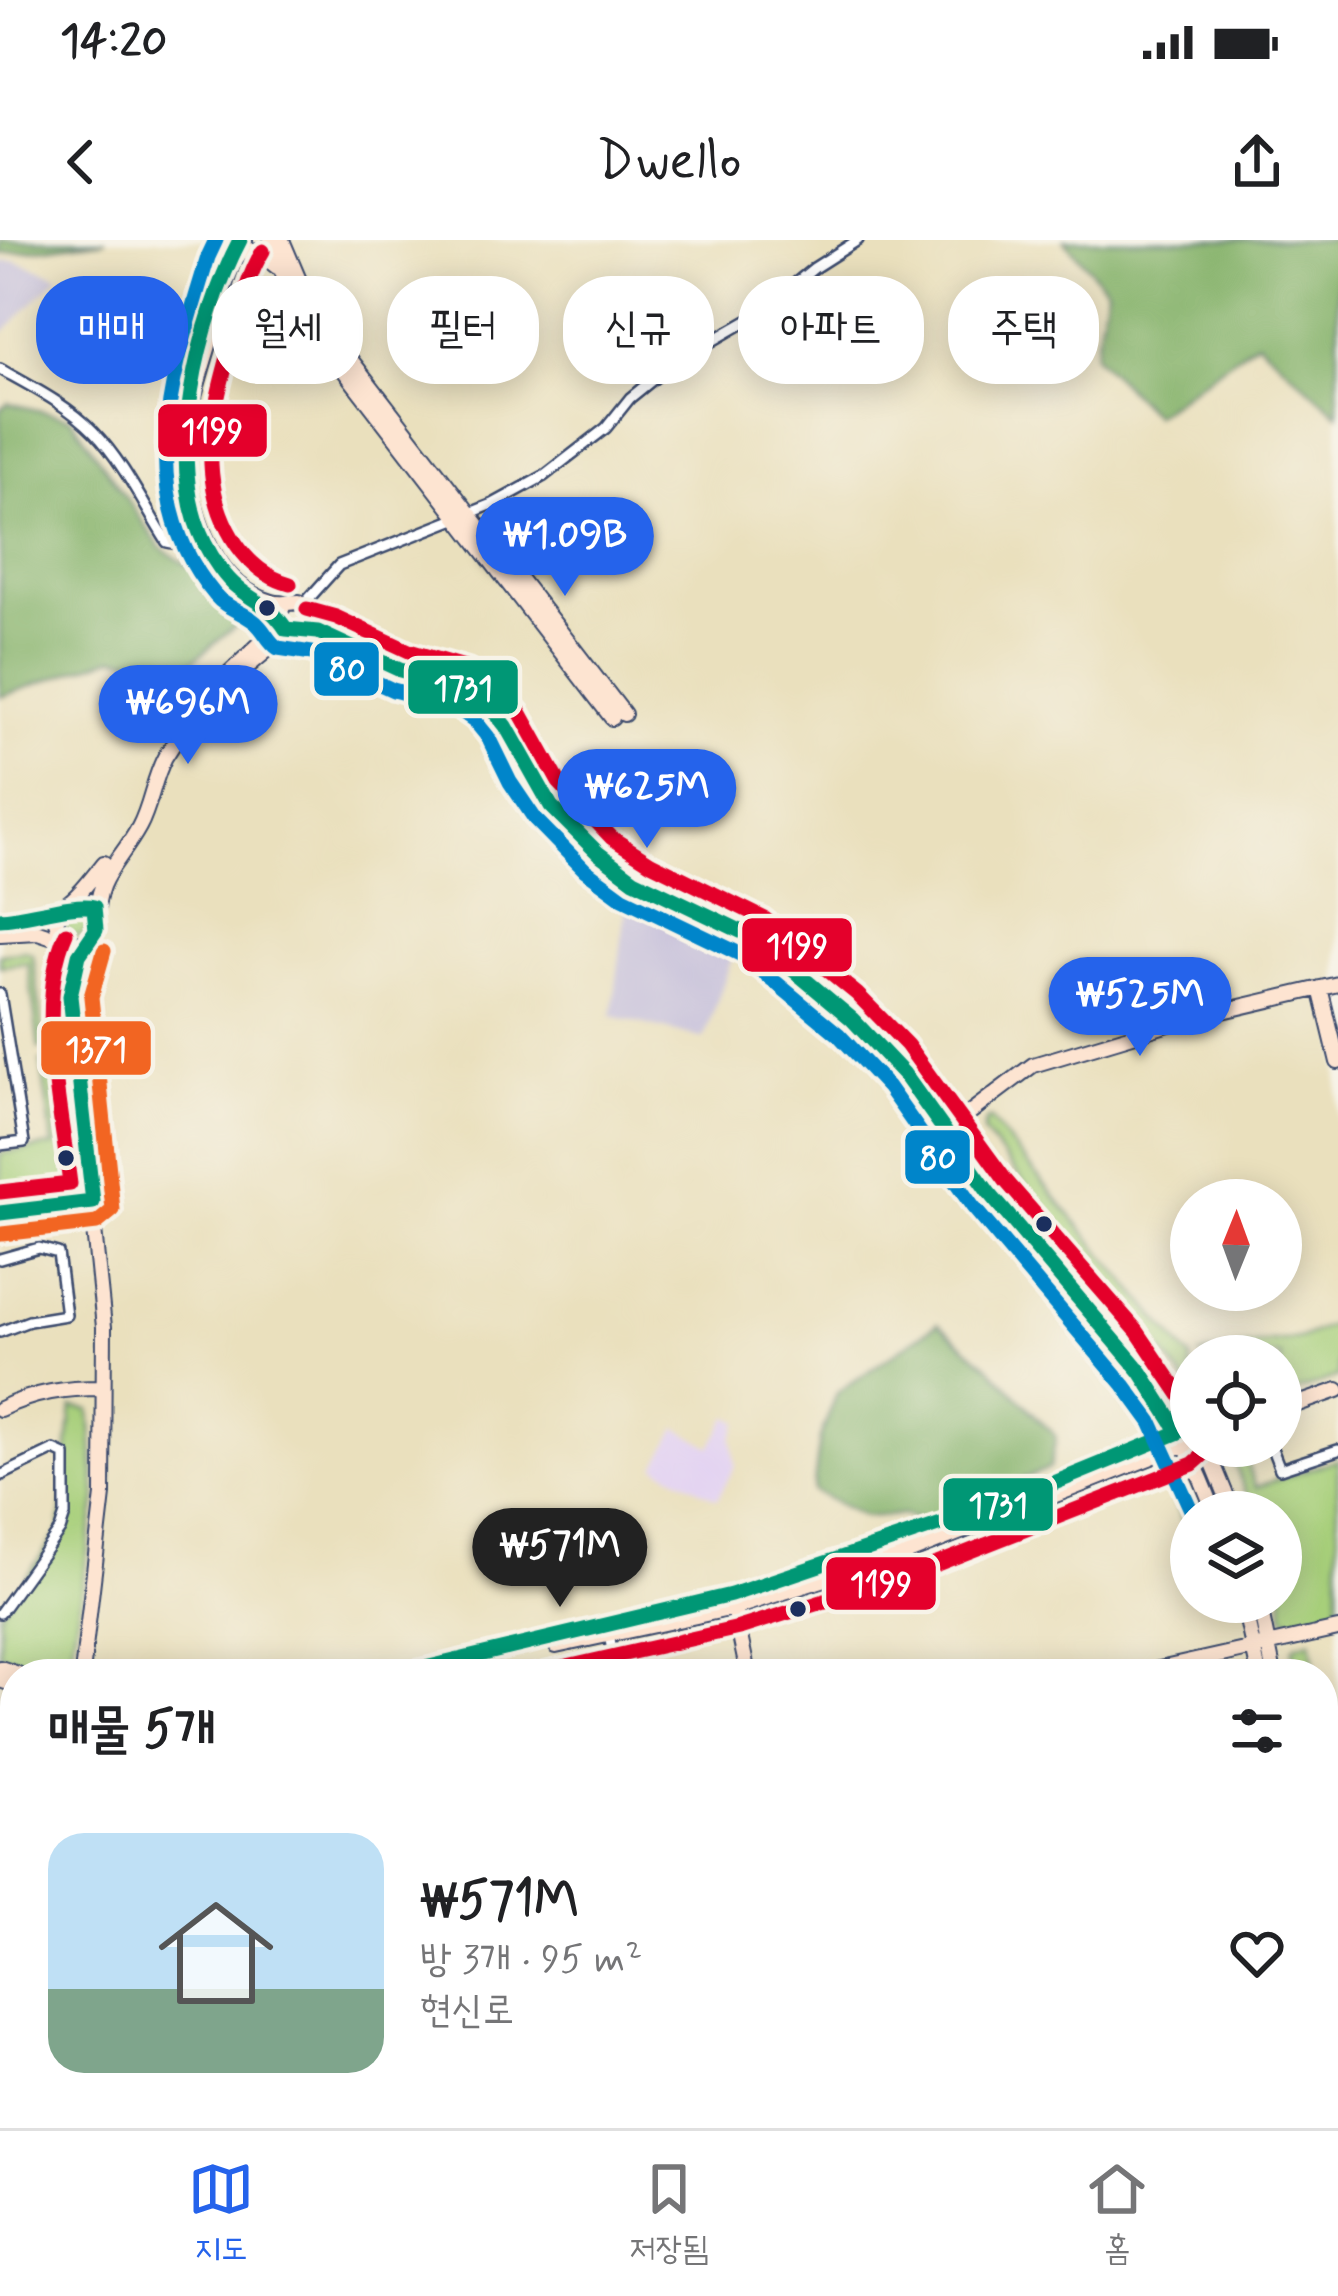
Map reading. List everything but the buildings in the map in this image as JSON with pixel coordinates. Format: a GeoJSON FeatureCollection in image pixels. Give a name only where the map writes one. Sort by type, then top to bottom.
{"type":"FeatureCollection","features":[{"type":"Feature","properties":{"kind":"street"},"geometry":{"type":"LineString","coordinates":[[198,524],[189,484],[191,411],[232,262],[243,240]]}},
{"type":"Feature","properties":{"kind":"street"},"geometry":{"type":"LineString","coordinates":[[243,240],[227,263],[184,419],[183,472],[198,524],[233,577],[293,618],[376,654],[456,679],[489,698],[510,724],[548,794],[600,846],[650,883],[765,939],[889,1044],[989,1193],[1170,1412]]}},
{"type":"Feature","properties":{"kind":"street"},"geometry":{"type":"LineString","coordinates":[[272,240],[281,270],[326,347],[618,716]]}},
{"type":"Feature","properties":{"kind":"street"},"geometry":{"type":"LineString","coordinates":[[281,240],[307,299],[462,517]]}},
{"type":"Feature","properties":{"kind":"street"},"geometry":{"type":"LineString","coordinates":[[88,1202],[70,996],[76,962],[97,927],[103,876],[138,830],[160,767],[176,740],[339,565],[462,517],[544,476],[606,428],[630,398],[672,364],[754,317],[814,268],[858,240]]}},
{"type":"Feature","properties":{"kind":"street"},"geometry":{"type":"LineString","coordinates":[[232,262],[242,252],[255,250],[281,270]]}},
{"type":"Feature","properties":{"kind":"street"},"geometry":{"type":"LineString","coordinates":[[0,369],[52,399],[93,431],[167,542],[177,544],[198,524]]}},
{"type":"Feature","properties":{"kind":"street"},"geometry":{"type":"LineString","coordinates":[[84,1659],[103,1495],[104,1327],[56,922],[127,835],[157,757],[209,693],[293,618]]}},
{"type":"Feature","properties":{"kind":"street"},"geometry":{"type":"LineString","coordinates":[[0,920],[86,904],[95,914]]}},
{"type":"Feature","properties":{"kind":"street"},"geometry":{"type":"LineString","coordinates":[[0,934],[24,932],[85,942]]}},
{"type":"Feature","properties":{"kind":"street"},"geometry":{"type":"LineString","coordinates":[[24,932],[37,936],[52,950],[59,968]]}},
{"type":"Feature","properties":{"kind":"street"},"geometry":{"type":"LineString","coordinates":[[949,1128],[1033,1065],[1175,1022],[1338,984]]}},
{"type":"Feature","properties":{"kind":"street"},"geometry":{"type":"LineString","coordinates":[[1320,988],[1338,1062]]}},
{"type":"Feature","properties":{"kind":"street"},"geometry":{"type":"LineString","coordinates":[[0,994],[24,1142],[0,1145]]}},
{"type":"Feature","properties":{"kind":"street"},"geometry":{"type":"LineString","coordinates":[[949,1128],[1120,1318],[1170,1384]]}},
{"type":"Feature","properties":{"kind":"street"},"geometry":{"type":"LineString","coordinates":[[0,1214],[88,1202]]}},
{"type":"Feature","properties":{"kind":"street"},"geometry":{"type":"LineString","coordinates":[[0,1259],[39,1248],[58,1253],[66,1316],[29,1321],[0,1332]]}},
{"type":"Feature","properties":{"kind":"street"},"geometry":{"type":"LineString","coordinates":[[0,1409],[27,1396],[64,1388],[103,1388]]}},
{"type":"Feature","properties":{"kind":"street"},"geometry":{"type":"LineString","coordinates":[[1302,1402],[1338,1390]]}},
{"type":"Feature","properties":{"kind":"street"},"geometry":{"type":"LineString","coordinates":[[522,1659],[908,1553],[1170,1443]]}},
{"type":"Feature","properties":{"kind":"street"},"geometry":{"type":"LineString","coordinates":[[0,1613],[60,1530],[68,1466],[65,1455],[54,1450],[1,1473]]}},
{"type":"Feature","properties":{"kind":"street"},"geometry":{"type":"LineString","coordinates":[[1302,1462],[1338,1450]]}},
{"type":"Feature","properties":{"kind":"street"},"geometry":{"type":"LineString","coordinates":[[468,1659],[733,1601]]}},
{"type":"Feature","properties":{"kind":"street"},"geometry":{"type":"LineString","coordinates":[[733,1601],[745,1659]]}},
{"type":"Feature","properties":{"kind":"street"},"geometry":{"type":"LineString","coordinates":[[1251,1623],[1267,1659]]}},
{"type":"Feature","properties":{"kind":"street"},"geometry":{"type":"LineString","coordinates":[[1260,1623],[1260,1659]]}},
{"type":"Feature","properties":{"kind":"street"},"geometry":{"type":"LineString","coordinates":[[1206,1659],[1338,1628]]}},
{"type":"Feature","properties":{"kind":"street"},"geometry":{"type":"LineString","coordinates":[[609,1634],[613,1659]]}},
{"type":"Feature","properties":{"kind":"shaded area"},"geometry":{"type":"Polygon","coordinates":[[[15,261],[59,276],[36,276],[36,299],[0,336],[0,262],[15,261]]]}},
{"type":"Feature","properties":{"kind":"shaded area"},"geometry":{"type":"Polygon","coordinates":[[[629,886],[738,941],[704,1039],[612,1016],[629,886]]]}},
{"type":"Feature","properties":{"kind":"shaded area"},"geometry":{"type":"Polygon","coordinates":[[[728,1417],[739,1422],[732,1438],[735,1466],[717,1499],[656,1466],[677,1428],[711,1447],[728,1417]]]}},
{"type":"Feature","properties":{"kind":"green space"},"geometry":{"type":"Polygon","coordinates":[[[0,240],[106,240],[0,254],[0,240]]]}},
{"type":"Feature","properties":{"kind":"green space"},"geometry":{"type":"Polygon","coordinates":[[[1064,240],[1338,240],[1338,414],[1257,341],[1154,415],[1099,360],[1107,289],[1064,240]]]}},
{"type":"Feature","properties":{"kind":"green space"},"geometry":{"type":"Polygon","coordinates":[[[8,403],[71,418],[160,547],[254,611],[186,667],[114,657],[0,697],[0,409],[8,403]]]}},
{"type":"Feature","properties":{"kind":"green space"},"geometry":{"type":"Polygon","coordinates":[[[77,910],[90,923],[77,936],[64,923],[77,910]]]}},
{"type":"Feature","properties":{"kind":"green space"},"geometry":{"type":"Polygon","coordinates":[[[26,951],[33,955],[49,1047],[39,1048],[28,963],[0,966],[0,954],[26,951]]]}},
{"type":"Feature","properties":{"kind":"green space"},"geometry":{"type":"Polygon","coordinates":[[[51,1060],[58,1145],[64,1145],[70,1185],[65,1193],[2,1202],[0,1153],[53,1146],[41,1061],[51,1060]]]}},
{"type":"Feature","properties":{"kind":"green space"},"geometry":{"type":"Polygon","coordinates":[[[990,1119],[1171,1335],[1170,1361],[1110,1280],[1098,1274],[983,1132],[990,1119]]]}},
{"type":"Feature","properties":{"kind":"green space"},"geometry":{"type":"Polygon","coordinates":[[[1338,1322],[1338,1377],[1302,1390],[1302,1338],[1338,1322]]]}},
{"type":"Feature","properties":{"kind":"green space"},"geometry":{"type":"Polygon","coordinates":[[[938,1323],[990,1367],[1056,1437],[1050,1468],[921,1521],[904,1515],[864,1517],[813,1491],[820,1438],[837,1393],[938,1323]]]}},
{"type":"Feature","properties":{"kind":"green space"},"geometry":{"type":"Polygon","coordinates":[[[72,1407],[90,1410],[96,1499],[70,1659],[15,1659],[0,1654],[0,1613],[60,1530],[72,1407]]]}},
{"type":"Feature","properties":{"kind":"green space"},"geometry":{"type":"Polygon","coordinates":[[[1338,1459],[1338,1613],[1302,1620],[1302,1491],[1245,1491],[1236,1467],[1248,1467],[1256,1487],[1338,1459]]]}},
{"type":"Feature","properties":{"kind":"green space"},"geometry":{"type":"Polygon","coordinates":[[[1163,1467],[1173,1467],[1185,1491],[1172,1491],[1163,1467]]]}},
{"type":"Feature","properties":{"kind":"green space"},"geometry":{"type":"Polygon","coordinates":[[[1311,1641],[1314,1659],[1295,1659],[1296,1645],[1311,1641]]]}},
{"type":"Feature","properties":{"kind":"transit line","name":"80"},"geometry":{"type":"LineString","coordinates":[[216,240],[183,343],[166,430],[173,515],[189,556],[215,595],[255,622],[278,648],[312,653],[393,690],[454,706],[488,737],[535,819],[585,870],[623,898],[744,956],[838,1034],[888,1087],[973,1207],[1124,1385],[1151,1422],[1182,1491]]}},
{"type":"Feature","properties":{"kind":"transit line","name":"1731"},"geometry":{"type":"LineString","coordinates":[[240,240],[211,309],[191,390],[187,432],[193,511],[205,544],[224,573],[286,629],[318,632],[400,670],[463,687],[489,705],[551,806],[598,853],[634,880],[755,938],[852,1019],[904,1074],[989,1193],[1141,1372],[1179,1432],[1015,1499],[731,1595],[463,1659]]}},
{"type":"Feature","properties":{"kind":"transit line","name":"1199"},"geometry":{"type":"LineString","coordinates":[[263,251],[245,294],[220,387],[211,459],[218,507],[233,540],[261,571],[290,584]]}},
{"type":"Feature","properties":{"kind":"transit line","name":"1199"},"geometry":{"type":"LineString","coordinates":[[307,609],[336,617],[409,651],[468,668],[494,683],[520,712],[559,782],[612,838],[651,863],[765,919],[857,994],[907,1045],[1006,1181],[1137,1331],[1170,1380]]}},
{"type":"Feature","properties":{"kind":"transit line","name":"1731"},"geometry":{"type":"LineString","coordinates":[[0,919],[94,907],[96,930],[79,955],[70,996],[93,1202],[0,1213]]}},
{"type":"Feature","properties":{"kind":"transit line","name":"1199"},"geometry":{"type":"LineString","coordinates":[[0,1192],[70,1184],[51,1023],[52,991],[66,933]]}},
{"type":"Feature","properties":{"kind":"transit line","name":"1371"},"geometry":{"type":"LineString","coordinates":[[2,1234],[97,1223],[113,1210],[91,997],[104,951]]}},
{"type":"Feature","properties":{"kind":"transit line","name":"1199"},"geometry":{"type":"LineString","coordinates":[[602,1659],[739,1628],[914,1573],[1185,1467]]}}]}
